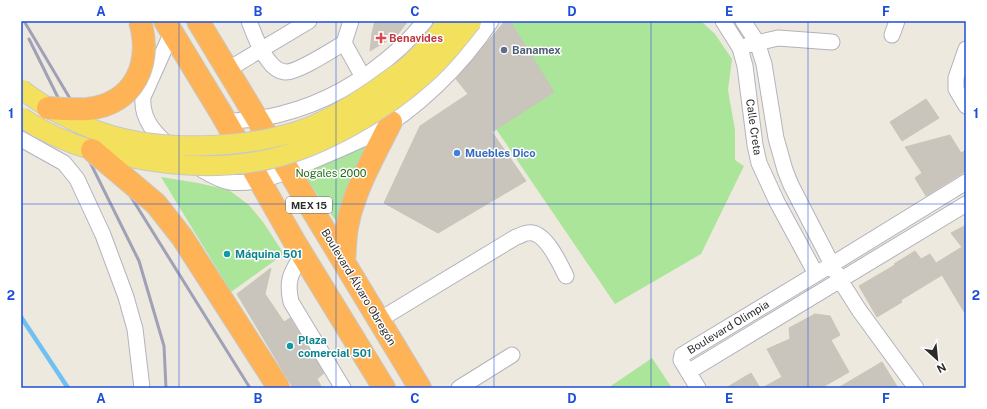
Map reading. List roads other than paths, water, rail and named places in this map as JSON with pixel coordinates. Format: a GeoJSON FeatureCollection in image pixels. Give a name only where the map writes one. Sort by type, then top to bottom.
{"type":"FeatureCollection","features":[{"type":"Feature","properties":{"kind":"highway"},"geometry":{"type":"LineString","coordinates":[[48,108],[88,109],[104,105],[127,92],[140,69],[144,53],[144,38],[140,21]]}},
{"type":"Feature","properties":{"kind":"highway","name":"Boulevard Álvaro Obregón"},"geometry":{"type":"LineString","coordinates":[[198,21],[420,388]]}},
{"type":"Feature","properties":{"kind":"highway","name":"MEX 15"},"geometry":{"type":"LineString","coordinates":[[168,27],[226,122],[302,255],[384,388]]}},
{"type":"Feature","properties":{"kind":"highway"},"geometry":{"type":"LineString","coordinates":[[344,261],[347,227],[356,194],[391,122]]}},
{"type":"Feature","properties":{"kind":"highway"},"geometry":{"type":"LineString","coordinates":[[92,150],[156,204],[168,218],[182,237],[279,388]]}},
{"type":"Feature","properties":{"kind":"main road"},"geometry":{"type":"LineString","coordinates":[[21,89],[48,108],[79,124],[105,134],[148,143],[200,146],[239,144],[301,130],[335,115],[374,91],[410,64],[448,21]]}},
{"type":"Feature","properties":{"kind":"main road"},"geometry":{"type":"LineString","coordinates":[[21,117],[56,136],[92,150],[149,162],[254,171],[274,158],[305,148],[343,130],[390,103],[424,75],[455,43],[472,21]]}},
{"type":"Feature","properties":{"kind":"street"},"geometry":{"type":"LineString","coordinates":[[249,21],[261,50],[273,67],[286,72],[298,69],[344,44],[351,21]]}},
{"type":"Feature","properties":{"kind":"street"},"geometry":{"type":"LineString","coordinates":[[227,70],[309,21]]}},
{"type":"Feature","properties":{"kind":"street"},"geometry":{"type":"LineString","coordinates":[[226,122],[280,115],[345,90],[401,48],[425,21]]}},
{"type":"Feature","properties":{"kind":"street"},"geometry":{"type":"LineString","coordinates":[[168,27],[143,97],[142,106],[144,115],[151,128],[162,140],[188,161],[220,180],[240,182],[254,171],[289,171],[369,135],[391,122],[440,83],[468,52],[491,21]]}},
{"type":"Feature","properties":{"kind":"street","name":"Calle Creta"},"geometry":{"type":"LineString","coordinates":[[723,21],[740,48],[746,73],[755,145],[759,163],[816,274]]}},
{"type":"Feature","properties":{"kind":"street","name":"Calle Creta"},"geometry":{"type":"LineString","coordinates":[[743,21],[757,42],[764,64],[769,87],[776,138],[784,170],[791,185],[840,280],[859,310],[916,388]]}},
{"type":"Feature","properties":{"kind":"street"},"geometry":{"type":"LineString","coordinates":[[740,48],[757,42],[778,38],[832,42]]}},
{"type":"Feature","properties":{"kind":"street"},"geometry":{"type":"LineString","coordinates":[[344,44],[363,77]]}},
{"type":"Feature","properties":{"kind":"street"},"geometry":{"type":"LineString","coordinates":[[966,49],[956,78],[956,89],[966,106]]}},
{"type":"Feature","properties":{"kind":"street"},"geometry":{"type":"LineString","coordinates":[[21,139],[64,163],[77,179],[103,235],[126,297],[135,329],[142,388]]}},
{"type":"Feature","properties":{"kind":"street","name":"Boulevard Olimpia"},"geometry":{"type":"LineString","coordinates":[[966,182],[682,355],[681,360],[688,372],[966,204]]}},
{"type":"Feature","properties":{"kind":"street"},"geometry":{"type":"LineString","coordinates":[[774,194],[791,185]]}},
{"type":"Feature","properties":{"kind":"street"},"geometry":{"type":"LineString","coordinates":[[379,320],[516,237],[528,233],[533,233],[545,241],[566,276]]}},
{"type":"Feature","properties":{"kind":"street"},"geometry":{"type":"LineString","coordinates":[[302,255],[293,269],[289,280],[288,289],[291,302],[343,388]]}},
{"type":"Feature","properties":{"kind":"street"},"geometry":{"type":"LineString","coordinates":[[459,388],[512,355]]}},
{"type":"Feature","properties":{"kind":"street"},"geometry":{"type":"LineString","coordinates":[[688,372],[698,388]]}},
{"type":"Feature","properties":{"kind":"waterway"},"geometry":{"type":"LineString","coordinates":[[21,317],[68,388]]}},
{"type":"Feature","properties":{"kind":"railway"},"geometry":{"type":"LineString","coordinates":[[24,21],[75,107],[250,388]]}},
{"type":"Feature","properties":{"kind":"railway"},"geometry":{"type":"LineString","coordinates":[[29,39],[139,261],[164,346],[166,388]]}},
{"type":"Feature","properties":{"kind":"place","name":"Benavides"},"geometry":{"type":"Point","coordinates":[381,38]}},
{"type":"Feature","properties":{"kind":"place","name":"Banamex"},"geometry":{"type":"Point","coordinates":[504,50]}},
{"type":"Feature","properties":{"kind":"place","name":"Muebles Dico"},"geometry":{"type":"Point","coordinates":[457,153]}},
{"type":"Feature","properties":{"kind":"place","name":"Máquina 501"},"geometry":{"type":"Point","coordinates":[227,254]}},
{"type":"Feature","properties":{"kind":"place","name":"Plaza comercial 501"},"geometry":{"type":"Point","coordinates":[290,346]}},
{"type":"Feature","properties":{"kind":"park label","name":"Nogales 2000"},"geometry":{"type":"Point","coordinates":[331,173]}}]}
